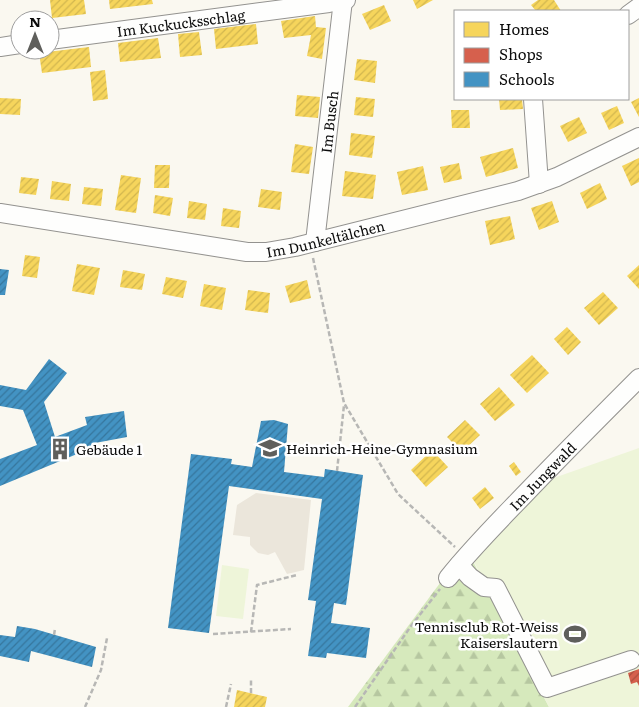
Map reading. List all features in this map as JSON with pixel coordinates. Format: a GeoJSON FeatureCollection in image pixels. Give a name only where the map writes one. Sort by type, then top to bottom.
{"type":"FeatureCollection","features":[{"type":"Feature","properties":{"kind":"street","name":"Im Kuckucksschlag"},"geometry":{"type":"LineString","coordinates":[[60,39],[344,0]]}},
{"type":"Feature","properties":{"kind":"street","name":"Im Busch"},"geometry":{"type":"LineString","coordinates":[[315,242],[344,0]]}},
{"type":"Feature","properties":{"kind":"street"},"geometry":{"type":"LineString","coordinates":[[533,100],[539,184]]}},
{"type":"Feature","properties":{"kind":"street","name":"Im Dunkeltälchen"},"geometry":{"type":"LineString","coordinates":[[0,213],[247,252],[266,252],[315,242],[518,191],[557,177],[639,137]]}},
{"type":"Feature","properties":{"kind":"street","name":"Im Jungwald"},"geometry":{"type":"LineString","coordinates":[[453,571],[464,557],[639,378]]}},
{"type":"Feature","properties":{"kind":"street"},"geometry":{"type":"LineString","coordinates":[[453,571],[470,577],[484,587],[496,588],[547,688],[631,660]]}},
{"type":"Feature","properties":{"kind":"path"},"geometry":{"type":"LineString","coordinates":[[315,242],[311,250],[344,403],[337,471]]}},
{"type":"Feature","properties":{"kind":"path"},"geometry":{"type":"LineString","coordinates":[[344,403],[398,494],[454,545]]}},
{"type":"Feature","properties":{"kind":"path"},"geometry":{"type":"LineString","coordinates":[[355,707],[411,626],[453,571]]}},
{"type":"Feature","properties":{"kind":"path"},"geometry":{"type":"LineString","coordinates":[[251,632],[257,585],[297,575]]}},
{"type":"Feature","properties":{"kind":"path"},"geometry":{"type":"LineString","coordinates":[[54,635],[55,629]]}},
{"type":"Feature","properties":{"kind":"path"},"geometry":{"type":"LineString","coordinates":[[213,634],[291,629]]}},
{"type":"Feature","properties":{"kind":"path"},"geometry":{"type":"LineString","coordinates":[[85,707],[100,670],[107,638]]}},
{"type":"Feature","properties":{"kind":"path"},"geometry":{"type":"LineString","coordinates":[[251,693],[252,679]]}},
{"type":"Feature","properties":{"kind":"path"},"geometry":{"type":"LineString","coordinates":[[226,707],[231,684]]}},
{"type":"Feature","properties":{"kind":"green space","name":"Tennisclub Rot-Weiss Kaiserslautern"},"geometry":{"type":"Polygon","coordinates":[[[639,448],[639,707],[549,707],[473,560],[548,480],[639,448]]]}},
{"type":"Feature","properties":{"kind":"green space"},"geometry":{"type":"Polygon","coordinates":[[[466,548],[549,707],[348,707],[466,548]]]}},
{"type":"Feature","properties":{"kind":"green space"},"geometry":{"type":"Polygon","coordinates":[[[222,565],[249,569],[243,619],[216,616],[222,565]]]}},
{"type":"Feature","properties":{"kind":"shaded area"},"geometry":{"type":"Polygon","coordinates":[[[256,493],[311,500],[304,570],[287,574],[275,552],[268,555],[258,553],[250,545],[250,537],[233,535],[237,505],[256,493]]]}},
{"type":"Feature","properties":{"kind":"building: Homes"},"geometry":{"type":"Polygon","coordinates":[[[50,0],[84,0],[86,14],[60,17],[60,10],[51,10],[50,0]]]}},
{"type":"Feature","properties":{"kind":"building: Homes"},"geometry":{"type":"Polygon","coordinates":[[[109,0],[152,0],[153,4],[110,9],[109,0]]]}},
{"type":"Feature","properties":{"kind":"building: Homes"},"geometry":{"type":"Polygon","coordinates":[[[413,0],[433,0],[417,9],[413,0]]]}},
{"type":"Feature","properties":{"kind":"building: Homes"},"geometry":{"type":"Polygon","coordinates":[[[538,0],[554,0],[560,10],[535,10],[531,5],[538,0]]]}},
{"type":"Feature","properties":{"kind":"building: Homes"},"geometry":{"type":"Polygon","coordinates":[[[384,5],[391,21],[370,30],[362,14],[384,5]]]}},
{"type":"Feature","properties":{"kind":"building: Homes"},"geometry":{"type":"Polygon","coordinates":[[[315,16],[316,27],[326,28],[322,59],[307,56],[311,35],[284,38],[281,21],[315,16]]]}},
{"type":"Feature","properties":{"kind":"building: Homes"},"geometry":{"type":"Polygon","coordinates":[[[256,24],[258,44],[216,49],[214,29],[256,24]]]}},
{"type":"Feature","properties":{"kind":"building: Homes"},"geometry":{"type":"Polygon","coordinates":[[[199,32],[202,55],[180,57],[178,34],[199,32]]]}},
{"type":"Feature","properties":{"kind":"building: Homes"},"geometry":{"type":"Polygon","coordinates":[[[158,38],[161,58],[120,62],[118,43],[158,38]]]}},
{"type":"Feature","properties":{"kind":"building: Homes"},"geometry":{"type":"Polygon","coordinates":[[[89,47],[91,67],[42,73],[40,60],[60,60],[60,50],[89,47]]]}},
{"type":"Feature","properties":{"kind":"building: Homes"},"geometry":{"type":"Polygon","coordinates":[[[357,59],[377,61],[375,83],[354,80],[357,59]]]}},
{"type":"Feature","properties":{"kind":"building: Homes"},"geometry":{"type":"Polygon","coordinates":[[[105,70],[108,99],[93,101],[90,72],[105,70]]]}},
{"type":"Feature","properties":{"kind":"building: Homes"},"geometry":{"type":"Polygon","coordinates":[[[297,95],[320,97],[318,118],[295,116],[297,95]]]}},
{"type":"Feature","properties":{"kind":"building: Homes"},"geometry":{"type":"Polygon","coordinates":[[[356,97],[375,99],[373,117],[354,115],[356,97]]]}},
{"type":"Feature","properties":{"kind":"building: Homes"},"geometry":{"type":"Polygon","coordinates":[[[0,98],[21,99],[20,115],[0,114],[0,98]]]}},
{"type":"Feature","properties":{"kind":"building: Homes"},"geometry":{"type":"Polygon","coordinates":[[[639,98],[639,117],[631,102],[639,98]]]}},
{"type":"Feature","properties":{"kind":"building: Homes"},"geometry":{"type":"Polygon","coordinates":[[[499,100],[522,100],[523,109],[500,110],[499,100]]]}},
{"type":"Feature","properties":{"kind":"building: Homes"},"geometry":{"type":"Polygon","coordinates":[[[617,106],[624,123],[609,130],[601,113],[617,106]]]}},
{"type":"Feature","properties":{"kind":"building: Homes"},"geometry":{"type":"Polygon","coordinates":[[[451,110],[469,110],[470,128],[452,128],[451,110]]]}},
{"type":"Feature","properties":{"kind":"building: Homes"},"geometry":{"type":"Polygon","coordinates":[[[579,117],[587,133],[568,142],[560,126],[579,117]]]}},
{"type":"Feature","properties":{"kind":"building: Homes"},"geometry":{"type":"Polygon","coordinates":[[[351,133],[375,136],[372,158],[349,155],[351,133]]]}},
{"type":"Feature","properties":{"kind":"building: Homes"},"geometry":{"type":"Polygon","coordinates":[[[295,144],[313,147],[309,174],[291,172],[295,144]]]}},
{"type":"Feature","properties":{"kind":"building: Homes"},"geometry":{"type":"Polygon","coordinates":[[[513,148],[518,168],[486,177],[480,157],[513,148]]]}},
{"type":"Feature","properties":{"kind":"building: Homes"},"geometry":{"type":"Polygon","coordinates":[[[639,158],[639,182],[631,186],[622,166],[639,158]]]}},
{"type":"Feature","properties":{"kind":"building: Homes"},"geometry":{"type":"Polygon","coordinates":[[[459,163],[462,179],[444,183],[440,167],[459,163]]]}},
{"type":"Feature","properties":{"kind":"building: Homes"},"geometry":{"type":"Polygon","coordinates":[[[155,165],[170,165],[169,188],[154,188],[155,165]]]}},
{"type":"Feature","properties":{"kind":"building: Homes"},"geometry":{"type":"Polygon","coordinates":[[[423,166],[428,190],[402,195],[397,172],[423,166]]]}},
{"type":"Feature","properties":{"kind":"building: Homes"},"geometry":{"type":"Polygon","coordinates":[[[345,171],[376,175],[373,199],[342,196],[345,171]]]}},
{"type":"Feature","properties":{"kind":"building: Homes"},"geometry":{"type":"Polygon","coordinates":[[[121,175],[141,178],[136,213],[115,210],[121,175]]]}},
{"type":"Feature","properties":{"kind":"building: Homes"},"geometry":{"type":"Polygon","coordinates":[[[21,177],[39,179],[36,195],[19,193],[21,177]]]}},
{"type":"Feature","properties":{"kind":"building: Homes"},"geometry":{"type":"Polygon","coordinates":[[[52,181],[71,184],[69,201],[50,199],[52,181]]]}},
{"type":"Feature","properties":{"kind":"building: Homes"},"geometry":{"type":"Polygon","coordinates":[[[600,183],[607,199],[587,209],[580,193],[600,183]]]}},
{"type":"Feature","properties":{"kind":"building: Homes"},"geometry":{"type":"Polygon","coordinates":[[[84,187],[103,189],[101,206],[82,204],[84,187]]]}},
{"type":"Feature","properties":{"kind":"building: Homes"},"geometry":{"type":"Polygon","coordinates":[[[261,189],[282,192],[280,210],[258,207],[261,189]]]}},
{"type":"Feature","properties":{"kind":"building: Homes"},"geometry":{"type":"Polygon","coordinates":[[[155,195],[173,198],[170,216],[153,213],[155,195]]]}},
{"type":"Feature","properties":{"kind":"building: Homes"},"geometry":{"type":"Polygon","coordinates":[[[189,201],[207,204],[205,220],[187,218],[189,201]]]}},
{"type":"Feature","properties":{"kind":"building: Homes"},"geometry":{"type":"Polygon","coordinates":[[[552,201],[559,222],[539,230],[531,208],[552,201]]]}},
{"type":"Feature","properties":{"kind":"building: Homes"},"geometry":{"type":"Polygon","coordinates":[[[223,208],[241,211],[239,228],[221,226],[223,208]]]}},
{"type":"Feature","properties":{"kind":"building: Homes"},"geometry":{"type":"Polygon","coordinates":[[[510,216],[515,239],[490,245],[485,221],[510,216]]]}},
{"type":"Feature","properties":{"kind":"building: Homes"},"geometry":{"type":"Polygon","coordinates":[[[25,255],[40,257],[37,278],[22,276],[25,255]]]}},
{"type":"Feature","properties":{"kind":"building: Homes"},"geometry":{"type":"Polygon","coordinates":[[[77,264],[100,268],[94,295],[72,291],[77,264]]]}},
{"type":"Feature","properties":{"kind":"building: Homes"},"geometry":{"type":"Polygon","coordinates":[[[639,265],[639,289],[627,276],[639,265]]]}},
{"type":"Feature","properties":{"kind":"building: Homes"},"geometry":{"type":"Polygon","coordinates":[[[123,270],[145,274],[142,290],[120,287],[123,270]]]}},
{"type":"Feature","properties":{"kind":"building: Homes"},"geometry":{"type":"Polygon","coordinates":[[[166,277],[187,281],[183,298],[162,294],[166,277]]]}},
{"type":"Feature","properties":{"kind":"building: Homes"},"geometry":{"type":"Polygon","coordinates":[[[307,280],[311,298],[290,303],[285,286],[307,280]]]}},
{"type":"Feature","properties":{"kind":"building: Homes"},"geometry":{"type":"Polygon","coordinates":[[[204,284],[226,288],[222,310],[200,306],[204,284]]]}},
{"type":"Feature","properties":{"kind":"building: Homes"},"geometry":{"type":"Polygon","coordinates":[[[248,290],[270,293],[268,313],[245,310],[248,290]]]}},
{"type":"Feature","properties":{"kind":"building: Homes"},"geometry":{"type":"Polygon","coordinates":[[[603,292],[618,308],[599,325],[584,308],[603,292]]]}},
{"type":"Feature","properties":{"kind":"building: Homes"},"geometry":{"type":"Polygon","coordinates":[[[567,327],[581,342],[568,355],[554,339],[567,327]]]}},
{"type":"Feature","properties":{"kind":"building: Homes"},"geometry":{"type":"Polygon","coordinates":[[[532,355],[549,373],[527,393],[510,375],[532,355]]]}},
{"type":"Feature","properties":{"kind":"building: Homes"},"geometry":{"type":"Polygon","coordinates":[[[499,387],[515,405],[495,421],[480,404],[499,387]]]}},
{"type":"Feature","properties":{"kind":"building: Homes"},"geometry":{"type":"Polygon","coordinates":[[[465,420],[480,435],[462,452],[447,437],[465,420]]]}},
{"type":"Feature","properties":{"kind":"building: Homes"},"geometry":{"type":"Polygon","coordinates":[[[432,450],[448,467],[426,487],[411,470],[432,450]]]}},
{"type":"Feature","properties":{"kind":"building: Homes"},"geometry":{"type":"Polygon","coordinates":[[[514,462],[521,472],[516,476],[509,466],[514,462]]]}},
{"type":"Feature","properties":{"kind":"building: Homes"},"geometry":{"type":"Polygon","coordinates":[[[485,487],[494,498],[480,509],[472,498],[485,487]]]}},
{"type":"Feature","properties":{"kind":"building: Homes"},"geometry":{"type":"Polygon","coordinates":[[[237,690],[267,697],[265,707],[234,707],[237,690]]]}},
{"type":"Feature","properties":{"kind":"building: Shops"},"geometry":{"type":"Polygon","coordinates":[[[639,669],[639,686],[637,682],[631,684],[628,673],[639,669]]]}},
{"type":"Feature","properties":{"kind":"building: Schools"},"geometry":{"type":"Polygon","coordinates":[[[0,269],[9,270],[5,295],[0,295],[0,269]]]}},
{"type":"Feature","properties":{"kind":"building: Schools"},"geometry":{"type":"Polygon","coordinates":[[[49,359],[67,373],[44,402],[55,437],[87,425],[85,417],[124,411],[127,437],[95,443],[96,447],[90,450],[0,486],[0,459],[37,445],[23,410],[0,406],[0,385],[26,390],[49,359]]]}},
{"type":"Feature","properties":{"kind":"building: Schools"},"geometry":{"type":"Polygon","coordinates":[[[274,420],[288,424],[284,472],[324,477],[325,469],[363,475],[346,605],[334,603],[331,623],[370,628],[366,658],[327,653],[326,658],[308,656],[316,601],[308,600],[322,499],[229,486],[209,633],[168,628],[191,454],[232,459],[231,464],[252,467],[261,421],[274,420]]]}},
{"type":"Feature","properties":{"kind":"building: Schools"},"geometry":{"type":"Polygon","coordinates":[[[17,626],[35,629],[96,647],[92,667],[31,651],[29,662],[0,656],[0,635],[15,637],[17,626]]]}},
{"type":"Feature","properties":{"kind":"place","name":"Heinrich-Heine-Gymnasium"},"geometry":{"type":"Point","coordinates":[270,448]}},
{"type":"Feature","properties":{"kind":"place","name":"Gebäude 1"},"geometry":{"type":"Point","coordinates":[60,449]}},
{"type":"Feature","properties":{"kind":"place","name":"Tennisclub Rot-Weiss Kaiserslautern"},"geometry":{"type":"Point","coordinates":[575,634]}}]}
